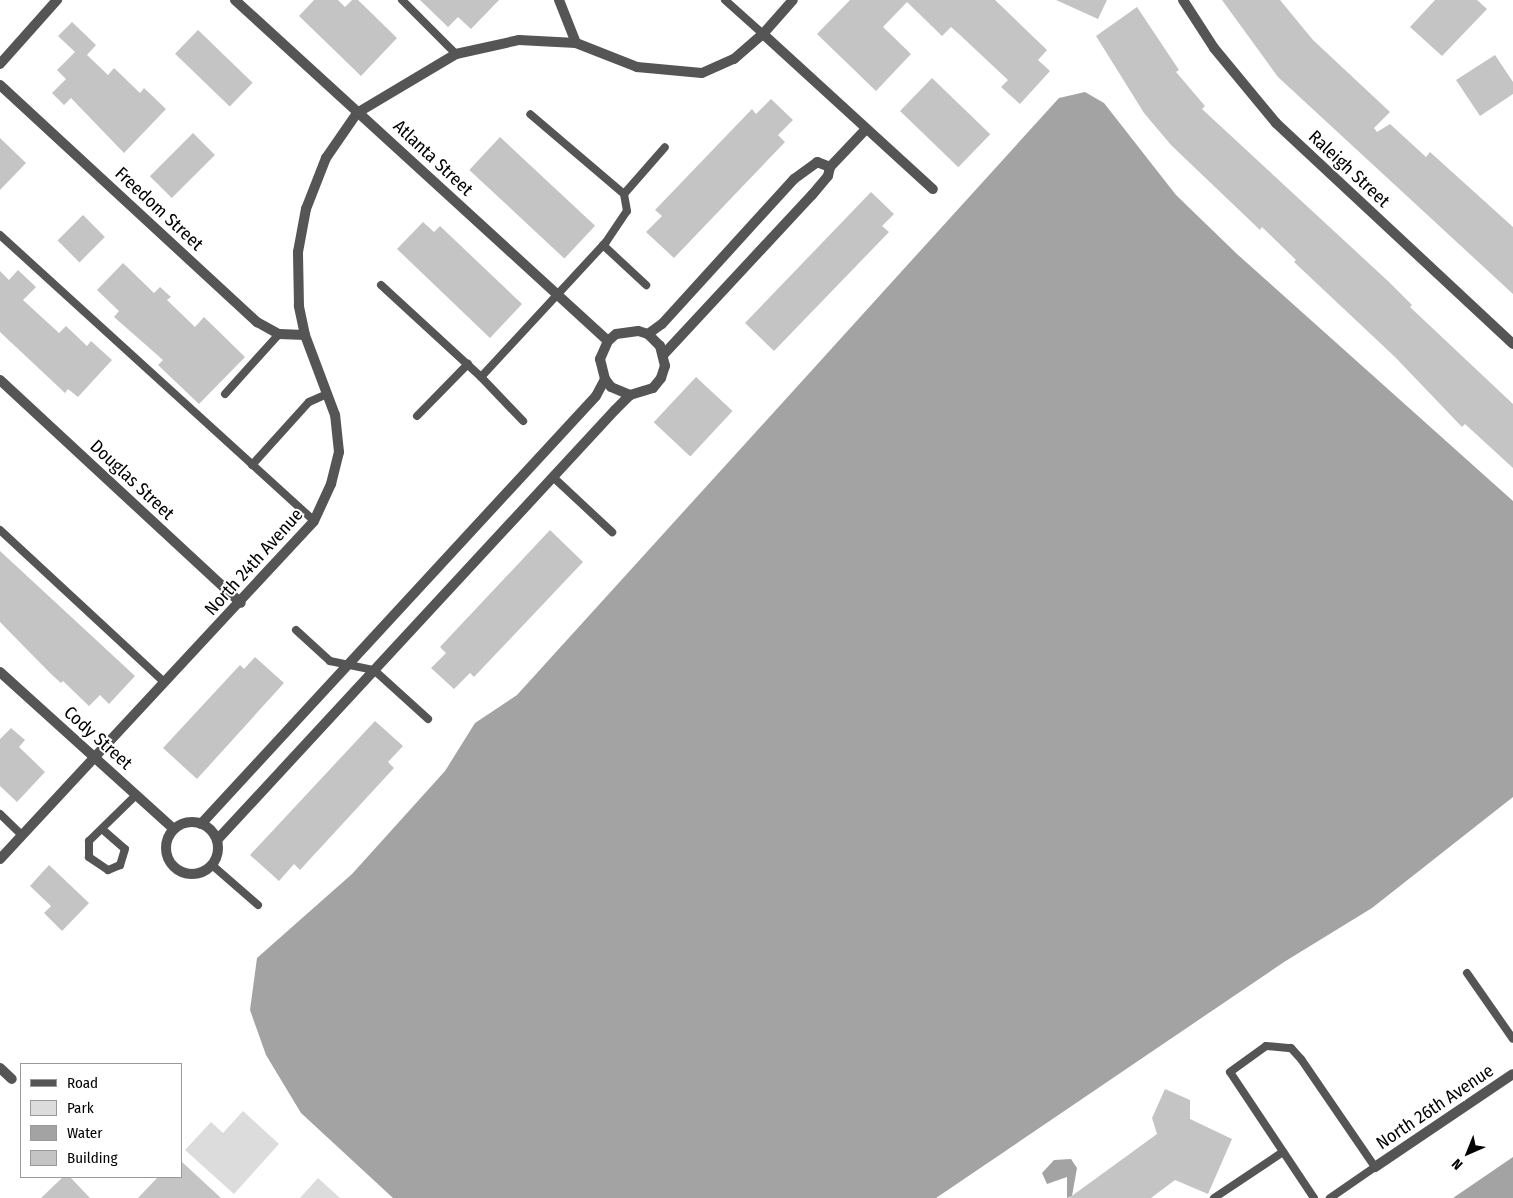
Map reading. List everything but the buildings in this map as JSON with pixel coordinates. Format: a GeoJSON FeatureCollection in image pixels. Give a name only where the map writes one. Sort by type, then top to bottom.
{"type":"FeatureCollection","features":[{"type":"Feature","properties":{"kind":"street"},"geometry":{"type":"LineString","coordinates":[[0,64],[57,0]]}},
{"type":"Feature","properties":{"kind":"street","name":"Atlanta Street"},"geometry":{"type":"LineString","coordinates":[[235,0],[357,113],[372,123],[608,342]]}},
{"type":"Feature","properties":{"kind":"street"},"geometry":{"type":"LineString","coordinates":[[559,0],[576,42]]}},
{"type":"Feature","properties":{"kind":"street","name":"North 24th Avenue"},"geometry":{"type":"LineString","coordinates":[[0,859],[164,682],[241,603],[314,521],[331,484],[339,452],[334,415],[305,336],[299,306],[298,252],[306,209],[326,158],[357,113],[456,54],[519,40],[576,42],[637,67],[702,73],[734,59],[763,34],[793,0]]}},
{"type":"Feature","properties":{"kind":"street","name":"Raleigh Street"},"geometry":{"type":"LineString","coordinates":[[1183,0],[1214,48],[1276,123],[1513,344]]}},
{"type":"Feature","properties":{"kind":"street"},"geometry":{"type":"LineString","coordinates":[[763,34],[933,189]]}},
{"type":"Feature","properties":{"kind":"street","name":"Freedom Street"},"geometry":{"type":"LineString","coordinates":[[0,85],[257,322],[279,334],[305,336]]}},
{"type":"Feature","properties":{"kind":"street"},"geometry":{"type":"LineString","coordinates":[[217,840],[630,395],[653,388],[661,378],[664,354],[812,195],[828,176],[830,167],[866,129]]}},
{"type":"Feature","properties":{"kind":"street"},"geometry":{"type":"LineString","coordinates":[[648,334],[662,324],[794,179],[817,162],[830,167]]}},
{"type":"Feature","properties":{"kind":"street"},"geometry":{"type":"LineString","coordinates":[[630,395],[620,392],[605,379],[600,359],[608,342],[627,330],[648,334],[664,354]]}},
{"type":"Feature","properties":{"kind":"street"},"geometry":{"type":"LineString","coordinates":[[201,824],[596,396],[605,379]]}},
{"type":"Feature","properties":{"kind":"street","name":"Douglas Street"},"geometry":{"type":"LineString","coordinates":[[0,380],[241,603]]}},
{"type":"Feature","properties":{"kind":"street","name":"Cody Street"},"geometry":{"type":"LineString","coordinates":[[0,672],[174,829]]}},
{"type":"Feature","properties":{"kind":"street"},"geometry":{"type":"LineString","coordinates":[[182,824],[201,824],[217,840],[218,849],[212,865],[206,870],[190,874],[174,868],[166,853],[166,844],[174,829],[182,824]]}},
{"type":"Feature","properties":{"kind":"street"},"geometry":{"type":"LineString","coordinates":[[0,1068],[12,1079]]}},
{"type":"Feature","properties":{"kind":"street","name":"North 26th Avenue"},"geometry":{"type":"LineString","coordinates":[[1375,1168],[1513,1074]]}},
{"type":"Feature","properties":{"kind":"lane"},"geometry":{"type":"LineString","coordinates":[[402,0],[456,54]]}},
{"type":"Feature","properties":{"kind":"lane"},"geometry":{"type":"LineString","coordinates":[[725,0],[763,34]]}},
{"type":"Feature","properties":{"kind":"lane"},"geometry":{"type":"LineString","coordinates":[[481,377],[603,246],[627,211],[624,194],[530,114]]}},
{"type":"Feature","properties":{"kind":"lane"},"geometry":{"type":"LineString","coordinates":[[624,194],[665,147]]}},
{"type":"Feature","properties":{"kind":"lane"},"geometry":{"type":"LineString","coordinates":[[0,235],[314,521]]}},
{"type":"Feature","properties":{"kind":"lane"},"geometry":{"type":"LineString","coordinates":[[603,246],[646,285]]}},
{"type":"Feature","properties":{"kind":"lane"},"geometry":{"type":"LineString","coordinates":[[381,285],[468,364],[523,421]]}},
{"type":"Feature","properties":{"kind":"lane"},"geometry":{"type":"LineString","coordinates":[[225,394],[279,334]]}},
{"type":"Feature","properties":{"kind":"lane"},"geometry":{"type":"LineString","coordinates":[[417,416],[468,364]]}},
{"type":"Feature","properties":{"kind":"lane"},"geometry":{"type":"LineString","coordinates":[[252,465],[309,402],[327,394]]}},
{"type":"Feature","properties":{"kind":"lane"},"geometry":{"type":"LineString","coordinates":[[553,477],[612,532]]}},
{"type":"Feature","properties":{"kind":"lane"},"geometry":{"type":"LineString","coordinates":[[0,530],[164,682]]}},
{"type":"Feature","properties":{"kind":"lane"},"geometry":{"type":"LineString","coordinates":[[296,630],[330,661],[349,663],[374,670],[428,720]]}},
{"type":"Feature","properties":{"kind":"lane"},"geometry":{"type":"LineString","coordinates":[[102,829],[125,848],[120,865],[108,870],[95,863],[87,849],[89,841],[136,796]]}},
{"type":"Feature","properties":{"kind":"lane"},"geometry":{"type":"LineString","coordinates":[[0,814],[22,835]]}},
{"type":"Feature","properties":{"kind":"lane"},"geometry":{"type":"LineString","coordinates":[[212,865],[258,905]]}},
{"type":"Feature","properties":{"kind":"lane"},"geometry":{"type":"LineString","coordinates":[[1467,973],[1513,1039]]}},
{"type":"Feature","properties":{"kind":"lane"},"geometry":{"type":"LineString","coordinates":[[1314,1198],[1230,1072],[1266,1046],[1291,1048],[1301,1059],[1375,1168],[1330,1198]]}},
{"type":"Feature","properties":{"kind":"lane"},"geometry":{"type":"LineString","coordinates":[[1214,1198],[1283,1152]]}},
{"type":"Feature","properties":{"kind":"green space"},"geometry":{"type":"Polygon","coordinates":[[[243,1111],[279,1144],[234,1194],[185,1150],[211,1122],[223,1133],[243,1111]]]}},
{"type":"Feature","properties":{"kind":"green space"},"geometry":{"type":"Polygon","coordinates":[[[318,1178],[340,1198],[300,1198],[318,1178]]]}},
{"type":"Feature","properties":{"kind":"water"},"geometry":{"type":"Polygon","coordinates":[[[1085,92],[1104,103],[1176,195],[1237,254],[1513,501],[1513,797],[1372,908],[1284,962],[936,1198],[393,1198],[301,1113],[266,1055],[250,1010],[257,958],[352,874],[445,771],[475,723],[517,695],[1059,98],[1085,92]]]}},
{"type":"Feature","properties":{"kind":"water"},"geometry":{"type":"Polygon","coordinates":[[[1513,1157],[1513,1198],[1453,1198],[1513,1157]]]}},
{"type":"Feature","properties":{"kind":"water"},"geometry":{"type":"Polygon","coordinates":[[[1071,1159],[1077,1168],[1072,1196],[1067,1198],[1067,1177],[1047,1184],[1042,1173],[1054,1160],[1071,1159]]]}}]}
